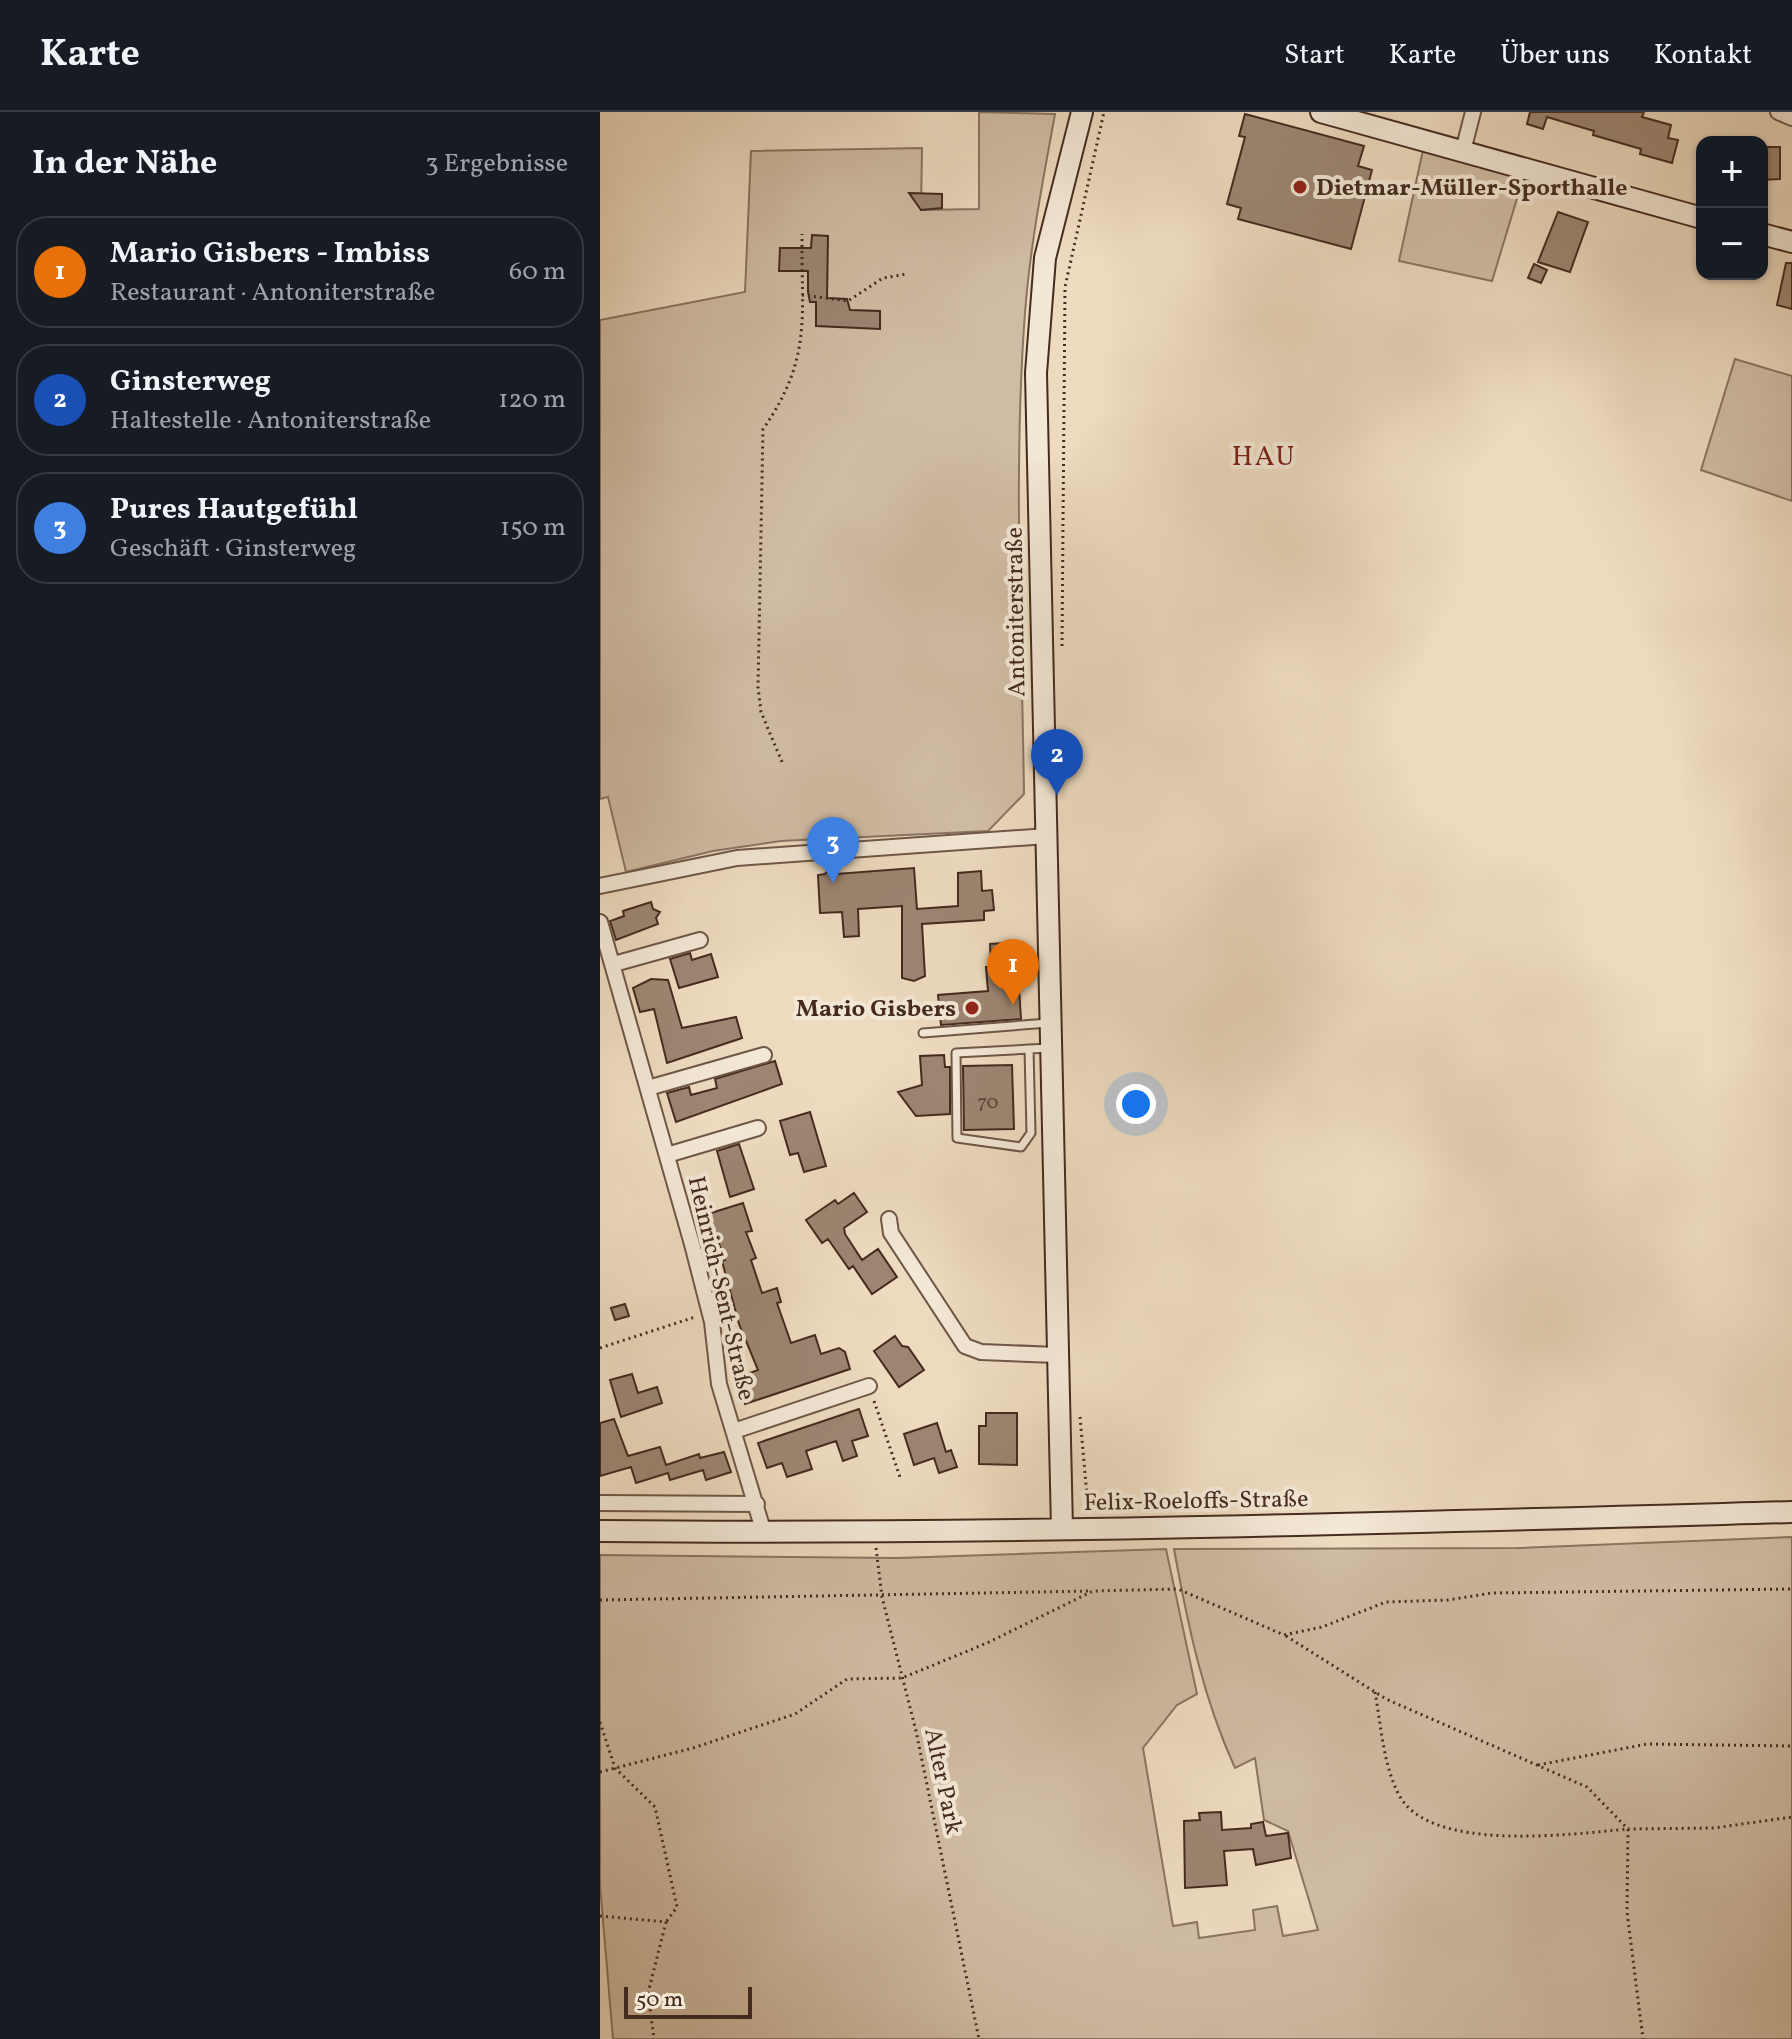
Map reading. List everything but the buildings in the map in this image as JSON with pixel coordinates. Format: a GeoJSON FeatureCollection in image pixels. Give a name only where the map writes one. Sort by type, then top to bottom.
{"type":"FeatureCollection","features":[{"type":"Feature","properties":{"kind":"street","name":"Antoniterstraße"},"geometry":{"type":"LineString","coordinates":[[1062,1529],[1037,342],[1045,258],[1082,112]]}},
{"type":"Feature","properties":{"kind":"street"},"geometry":{"type":"LineString","coordinates":[[1321,112],[1696,216]]}},
{"type":"Feature","properties":{"kind":"street"},"geometry":{"type":"LineString","coordinates":[[1463,151],[1473,112]]}},
{"type":"Feature","properties":{"kind":"street"},"geometry":{"type":"LineString","coordinates":[[1778,112],[1792,118]]}},
{"type":"Feature","properties":{"kind":"street"},"geometry":{"type":"LineString","coordinates":[[1768,236],[1792,242]]}},
{"type":"Feature","properties":{"kind":"street"},"geometry":{"type":"LineString","coordinates":[[600,886],[737,858],[1047,836]]}},
{"type":"Feature","properties":{"kind":"street","name":"Heinrich-Sent-Straße"},"geometry":{"type":"LineString","coordinates":[[600,922],[712,1322],[719,1384],[764,1533]]}},
{"type":"Feature","properties":{"kind":"street"},"geometry":{"type":"LineString","coordinates":[[614,964],[700,940]]}},
{"type":"Feature","properties":{"kind":"street"},"geometry":{"type":"LineString","coordinates":[[648,1088],[764,1055]]}},
{"type":"Feature","properties":{"kind":"street","name":"Heinrich-Sent-Straße"},"geometry":{"type":"LineString","coordinates":[[667,1155],[758,1128]]}},
{"type":"Feature","properties":{"kind":"street"},"geometry":{"type":"LineString","coordinates":[[889,1219],[891,1233],[965,1346],[981,1352],[1057,1355]]}},
{"type":"Feature","properties":{"kind":"street","name":"Heinrich-Sent-Straße"},"geometry":{"type":"LineString","coordinates":[[734,1431],[869,1386]]}},
{"type":"Feature","properties":{"kind":"street"},"geometry":{"type":"LineString","coordinates":[[600,1503],[757,1504]]}},
{"type":"Feature","properties":{"kind":"street","name":"Felix-Roeloffs-Straße"},"geometry":{"type":"LineString","coordinates":[[600,1531],[874,1532],[1792,1512]]}},
{"type":"Feature","properties":{"kind":"lane"},"geometry":{"type":"LineString","coordinates":[[923,1033],[1051,1023]]}},
{"type":"Feature","properties":{"kind":"lane"},"geometry":{"type":"LineString","coordinates":[[1029,1049],[1031,1133],[1021,1147],[957,1138],[956,1053],[1029,1049],[1051,1048]]}},
{"type":"Feature","properties":{"kind":"path"},"geometry":{"type":"LineString","coordinates":[[1062,647],[1065,287],[1104,112]]}},
{"type":"Feature","properties":{"kind":"path"},"geometry":{"type":"LineString","coordinates":[[782,762],[761,712],[758,687],[763,429],[785,397],[797,367],[805,319],[801,295],[802,234]]}},
{"type":"Feature","properties":{"kind":"path"},"geometry":{"type":"LineString","coordinates":[[801,295],[848,301],[883,278],[907,274]]}},
{"type":"Feature","properties":{"kind":"path"},"geometry":{"type":"LineString","coordinates":[[600,1348],[693,1317],[712,1322]]}},
{"type":"Feature","properties":{"kind":"path"},"geometry":{"type":"LineString","coordinates":[[869,1386],[901,1480]]}},
{"type":"Feature","properties":{"kind":"path"},"geometry":{"type":"LineString","coordinates":[[1079,1416],[1087,1496],[1094,1512]]}},
{"type":"Feature","properties":{"kind":"path","name":"Alter Park"},"geometry":{"type":"LineString","coordinates":[[874,1532],[882,1597],[979,2039]]}},
{"type":"Feature","properties":{"kind":"path"},"geometry":{"type":"LineString","coordinates":[[600,1600],[1178,1589],[1284,1635],[1375,1692],[1587,1787],[1628,1829],[1627,1912],[1643,2039]]}},
{"type":"Feature","properties":{"kind":"path"},"geometry":{"type":"LineString","coordinates":[[1284,1635],[1322,1627],[1386,1602],[1413,1599],[1448,1600],[1492,1593],[1792,1589]]}},
{"type":"Feature","properties":{"kind":"path"},"geometry":{"type":"LineString","coordinates":[[600,1772],[693,1748],[795,1714],[847,1679],[902,1678],[987,1643],[1093,1591]]}},
{"type":"Feature","properties":{"kind":"path"},"geometry":{"type":"LineString","coordinates":[[1375,1692],[1386,1753],[1398,1794],[1420,1819],[1467,1832],[1533,1835],[1714,1828],[1792,1817]]}},
{"type":"Feature","properties":{"kind":"path"},"geometry":{"type":"LineString","coordinates":[[600,1722],[615,1768],[655,1807],[677,1907],[666,1922],[648,1993],[654,2039]]}},
{"type":"Feature","properties":{"kind":"path"},"geometry":{"type":"LineString","coordinates":[[1537,1766],[1647,1744],[1792,1746]]}},
{"type":"Feature","properties":{"kind":"path"},"geometry":{"type":"LineString","coordinates":[[600,1916],[666,1922]]}},
{"type":"Feature","properties":{"kind":"shaded area"},"geometry":{"type":"Polygon","coordinates":[[[979,112],[1055,114],[1030,263],[1021,373],[1019,553],[1024,794],[988,831],[781,841],[713,851],[626,872],[608,797],[600,799],[600,320],[745,292],[751,151],[922,148],[921,210],[979,209],[979,112]]]}},
{"type":"Feature","properties":{"kind":"shaded area"},"geometry":{"type":"Polygon","coordinates":[[[1423,150],[1523,179],[1492,281],[1399,261],[1423,150]]]}},
{"type":"Feature","properties":{"kind":"shaded area"},"geometry":{"type":"Polygon","coordinates":[[[1735,359],[1792,376],[1792,501],[1701,470],[1735,359]]]}},
{"type":"Feature","properties":{"kind":"shaded area"},"geometry":{"type":"Polygon","coordinates":[[[1792,1537],[1792,2039],[613,2039],[600,1885],[600,1555],[898,1558],[1166,1549],[1197,1694],[1177,1705],[1143,1748],[1173,1926],[1197,1922],[1199,1938],[1255,1930],[1253,1910],[1277,1906],[1283,1936],[1318,1930],[1288,1831],[1264,1820],[1255,1758],[1235,1768],[1224,1742],[1198,1661],[1174,1549],[1518,1548],[1792,1537]]]}},
{"type":"Feature","properties":{"kind":"place","name":"Dietmar-Müller-Sporthalle"},"geometry":{"type":"Point","coordinates":[1300,187]}},
{"type":"Feature","properties":{"kind":"place","name":"Ginsterweg"},"geometry":{"type":"Point","coordinates":[1057,795]}},
{"type":"Feature","properties":{"kind":"place","name":"Pures Hautgefühl"},"geometry":{"type":"Point","coordinates":[833,883]}},
{"type":"Feature","properties":{"kind":"place","name":"Mario Gisbers - Imbiss"},"geometry":{"type":"Point","coordinates":[1013,1005]}},
{"type":"Feature","properties":{"kind":"place","name":"Mario Gisbers"},"geometry":{"type":"Point","coordinates":[972,1008]}},
{"type":"Feature","properties":{"kind":"district","name":"HAU"},"geometry":{"type":"Point","coordinates":[1264,455]}}]}
